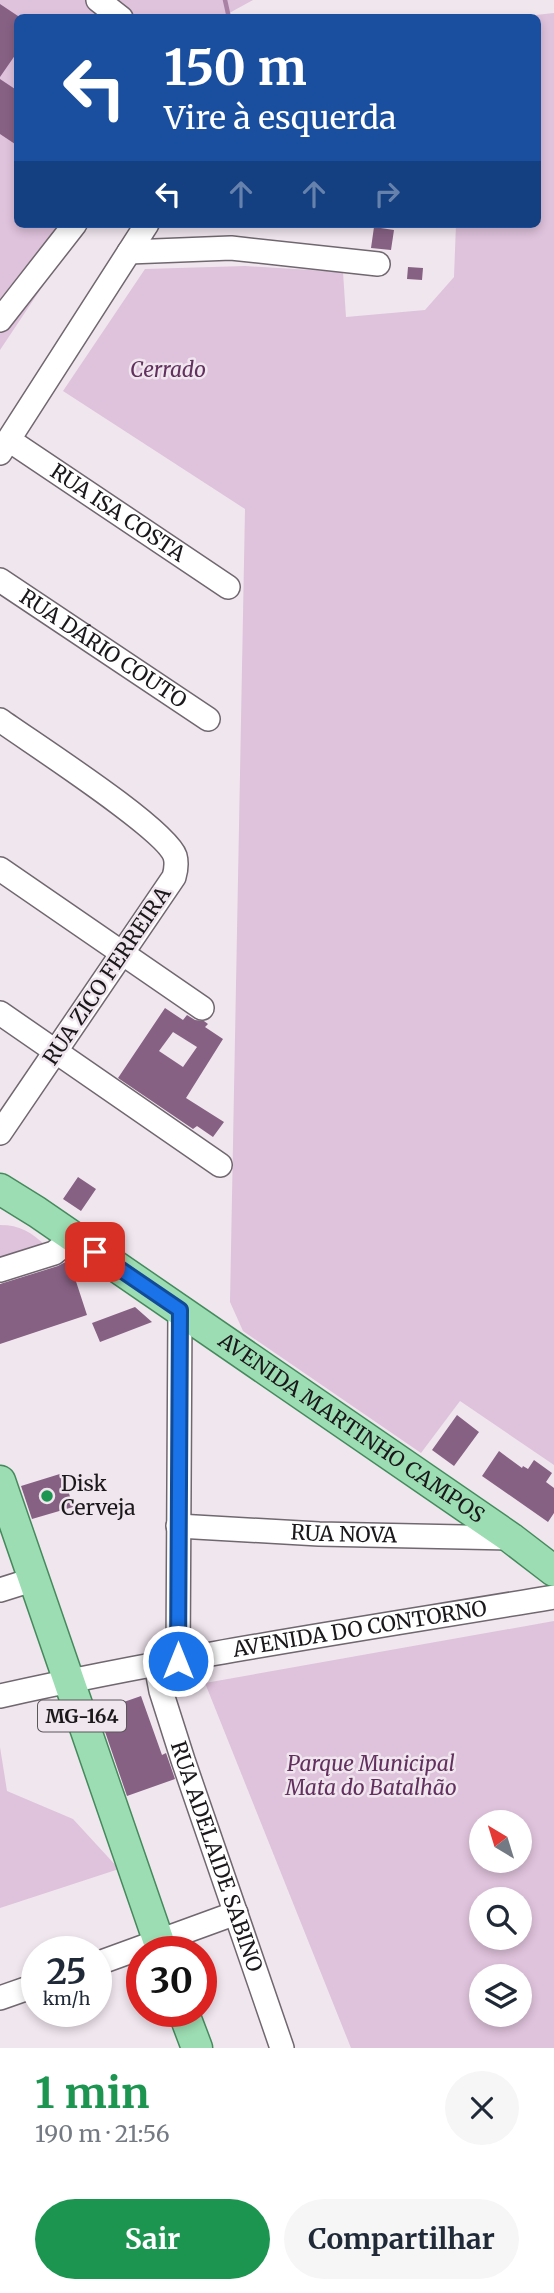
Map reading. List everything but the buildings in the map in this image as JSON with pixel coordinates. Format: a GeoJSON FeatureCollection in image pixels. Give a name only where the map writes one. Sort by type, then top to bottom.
{"type":"FeatureCollection","features":[{"type":"Feature","properties":{"kind":"main road","name":"AVENIDA MARTINHO CAMPOS"},"geometry":{"type":"LineString","coordinates":[[0,1189],[511,1538],[554,1571]]}},
{"type":"Feature","properties":{"kind":"main road"},"geometry":{"type":"LineString","coordinates":[[0,1217],[44,1217]]}},
{"type":"Feature","properties":{"kind":"main road","name":"MG-164"},"geometry":{"type":"LineString","coordinates":[[0,1481],[157,1936]]}},
{"type":"Feature","properties":{"kind":"main road"},"geometry":{"type":"LineString","coordinates":[[188,2027],[195,2048]]}},
{"type":"Feature","properties":{"kind":"street"},"geometry":{"type":"LineString","coordinates":[[98,0],[116,14]]}},
{"type":"Feature","properties":{"kind":"street"},"geometry":{"type":"LineString","coordinates":[[0,320],[72,228]]}},
{"type":"Feature","properties":{"kind":"street"},"geometry":{"type":"LineString","coordinates":[[4,446],[145,228]]}},
{"type":"Feature","properties":{"kind":"street"},"geometry":{"type":"LineString","coordinates":[[129,253],[231,248],[378,264]]}},
{"type":"Feature","properties":{"kind":"street","name":"RUA ISA COSTA"},"geometry":{"type":"LineString","coordinates":[[4,446],[228,587]]}},
{"type":"Feature","properties":{"kind":"street","name":"RUA DÁRIO COUTO"},"geometry":{"type":"LineString","coordinates":[[0,580],[208,719]]}},
{"type":"Feature","properties":{"kind":"street","name":"RUA ZICO FERREIRA"},"geometry":{"type":"LineString","coordinates":[[0,720],[142,821],[166,842],[177,865],[174,877],[0,1133]]}},
{"type":"Feature","properties":{"kind":"street"},"geometry":{"type":"LineString","coordinates":[[0,869],[202,1008]]}},
{"type":"Feature","properties":{"kind":"street"},"geometry":{"type":"LineString","coordinates":[[0,1013],[220,1165]]}},
{"type":"Feature","properties":{"kind":"street"},"geometry":{"type":"LineString","coordinates":[[0,1270],[54,1253],[74,1237]]}},
{"type":"Feature","properties":{"kind":"street","name":"RUA ADELAIDE SABINO"},"geometry":{"type":"LineString","coordinates":[[180,1310],[178,1525],[167,1663],[161,1691],[282,2048]]}},
{"type":"Feature","properties":{"kind":"street","name":"RUA NOVA"},"geometry":{"type":"LineString","coordinates":[[178,1525],[319,1534],[511,1538]]}},
{"type":"Feature","properties":{"kind":"street"},"geometry":{"type":"LineString","coordinates":[[0,1590],[35,1579]]}},
{"type":"Feature","properties":{"kind":"street","name":"AVENIDA DO CONTORNO"},"geometry":{"type":"LineString","coordinates":[[0,1696],[167,1663],[554,1597]]}},
{"type":"Feature","properties":{"kind":"street"},"geometry":{"type":"LineString","coordinates":[[183,1936],[236,1913]]}},
{"type":"Feature","properties":{"kind":"street"},"geometry":{"type":"LineString","coordinates":[[0,1998],[21,1991]]}},
{"type":"Feature","properties":{"kind":"green space"},"geometry":{"type":"Polygon","coordinates":[[[0,0],[253,0],[227,14],[14,14],[14,228],[81,228],[0,350],[0,0]]]}},
{"type":"Feature","properties":{"kind":"green space","name":"Cerrado"},"geometry":{"type":"Polygon","coordinates":[[[554,13],[554,1465],[460,1401],[421,1453],[243,1331],[230,1302],[245,509],[63,391],[145,269],[245,266],[343,272],[346,317],[425,310],[454,277],[456,228],[541,228],[541,14],[554,13]]]}},
{"type":"Feature","properties":{"kind":"green space"},"geometry":{"type":"Polygon","coordinates":[[[0,1225],[25,1230],[45,1245],[0,1259],[0,1225]]]}},
{"type":"Feature","properties":{"kind":"green space","name":"Parque Municipal Mata do Batalhão"},"geometry":{"type":"Polygon","coordinates":[[[554,1621],[554,2048],[351,2048],[205,1683],[554,1621]]]}},
{"type":"Feature","properties":{"kind":"green space"},"geometry":{"type":"Polygon","coordinates":[[[0,1747],[7,1791],[73,1819],[119,1869],[0,1908],[0,1747]]]}},
{"type":"Feature","properties":{"kind":"waterway"},"geometry":{"type":"LineString","coordinates":[[225,0],[228,14]]}},
{"type":"Feature","properties":{"kind":"place","name":"Disk Cerveja"},"geometry":{"type":"Point","coordinates":[47,1496]}},
{"type":"Feature","properties":{"kind":"route"},"geometry":{"type":"LineString","coordinates":[[95,1252],[180,1310],[178,1661]]}}]}
